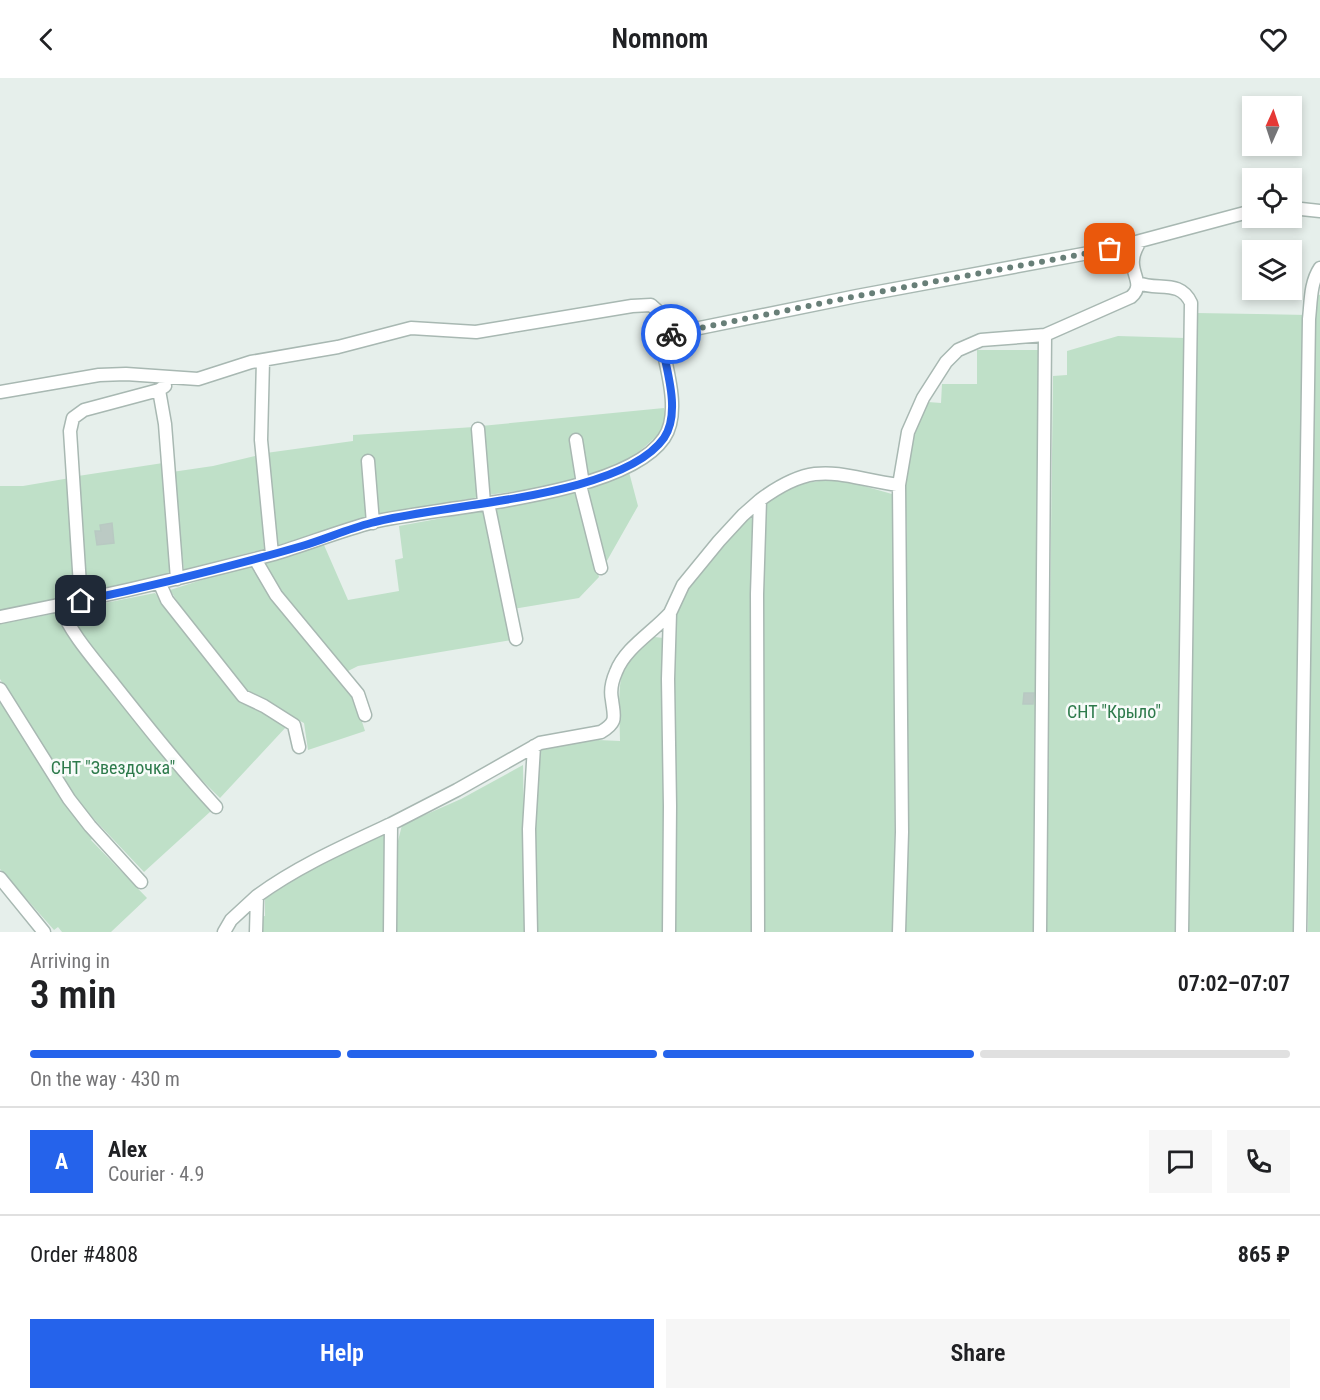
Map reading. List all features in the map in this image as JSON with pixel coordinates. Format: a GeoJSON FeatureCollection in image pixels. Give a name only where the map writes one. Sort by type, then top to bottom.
{"type":"FeatureCollection","features":[{"type":"Feature","properties":{"kind":"street"},"geometry":{"type":"LineString","coordinates":[[1302,209],[1320,211]]}},
{"type":"Feature","properties":{"kind":"street"},"geometry":{"type":"LineString","coordinates":[[0,617],[160,584],[255,559],[373,522],[582,484],[640,460],[664,438],[670,423],[673,402],[660,336],[857,296],[1110,249],[1242,214]]}},
{"type":"Feature","properties":{"kind":"street"},"geometry":{"type":"LineString","coordinates":[[1132,262],[1140,241]]}},
{"type":"Feature","properties":{"kind":"street"},"geometry":{"type":"LineString","coordinates":[[899,932],[902,832],[899,485],[908,432],[923,398],[946,362],[958,350],[981,340],[1045,334],[1136,293],[1138,283],[1132,262],[1122,254],[1110,249]]}},
{"type":"Feature","properties":{"kind":"street"},"geometry":{"type":"LineString","coordinates":[[1300,932],[1309,319],[1312,287],[1320,268]]}},
{"type":"Feature","properties":{"kind":"street"},"geometry":{"type":"LineString","coordinates":[[1138,283],[1149,287],[1171,287],[1181,290],[1187,294],[1191,303],[1182,932]]}},
{"type":"Feature","properties":{"kind":"street"},"geometry":{"type":"LineString","coordinates":[[0,392],[99,375],[126,374],[198,379],[263,360],[338,347],[411,328],[476,332],[632,306],[651,305],[670,322],[675,333]]}},
{"type":"Feature","properties":{"kind":"street"},"geometry":{"type":"LineString","coordinates":[[1040,932],[1045,334]]}},
{"type":"Feature","properties":{"kind":"street"},"geometry":{"type":"LineString","coordinates":[[263,360],[261,440],[272,554]]}},
{"type":"Feature","properties":{"kind":"street"},"geometry":{"type":"LineString","coordinates":[[81,601],[70,431],[73,418],[84,410],[159,390],[176,378]]}},
{"type":"Feature","properties":{"kind":"street"},"geometry":{"type":"LineString","coordinates":[[159,390],[165,424],[177,579]]}},
{"type":"Feature","properties":{"kind":"street"},"geometry":{"type":"LineString","coordinates":[[478,429],[486,503],[516,639]]}},
{"type":"Feature","properties":{"kind":"street"},"geometry":{"type":"LineString","coordinates":[[576,440],[582,484],[601,568]]}},
{"type":"Feature","properties":{"kind":"street"},"geometry":{"type":"LineString","coordinates":[[368,461],[373,522]]}},
{"type":"Feature","properties":{"kind":"street"},"geometry":{"type":"LineString","coordinates":[[224,932],[231,920],[257,896],[311,861],[457,790],[540,743],[602,732],[610,727],[614,720],[611,690],[616,672],[630,651],[657,628],[669,613],[683,585],[743,514],[760,500],[792,480],[822,473],[842,473],[899,485]]}},
{"type":"Feature","properties":{"kind":"street"},"geometry":{"type":"LineString","coordinates":[[758,932],[757,594],[760,500]]}},
{"type":"Feature","properties":{"kind":"street"},"geometry":{"type":"LineString","coordinates":[[255,559],[276,595],[358,694],[365,715]]}},
{"type":"Feature","properties":{"kind":"street"},"geometry":{"type":"LineString","coordinates":[[160,584],[167,600],[243,696],[294,725],[299,747]]}},
{"type":"Feature","properties":{"kind":"street"},"geometry":{"type":"LineString","coordinates":[[60,606],[66,621],[171,758],[216,807]]}},
{"type":"Feature","properties":{"kind":"street"},"geometry":{"type":"LineString","coordinates":[[669,613],[669,932]]}},
{"type":"Feature","properties":{"kind":"street"},"geometry":{"type":"LineString","coordinates":[[0,689],[69,799],[90,826],[141,882]]}},
{"type":"Feature","properties":{"kind":"street"},"geometry":{"type":"LineString","coordinates":[[531,932],[529,829],[534,746]]}},
{"type":"Feature","properties":{"kind":"street"},"geometry":{"type":"LineString","coordinates":[[390,932],[391,824]]}},
{"type":"Feature","properties":{"kind":"street"},"geometry":{"type":"LineString","coordinates":[[0,879],[44,932]]}},
{"type":"Feature","properties":{"kind":"street"},"geometry":{"type":"LineString","coordinates":[[255,932],[257,896]]}},
{"type":"Feature","properties":{"kind":"green space"},"geometry":{"type":"Polygon","coordinates":[[[1316,294],[1320,295],[1320,932],[1308,932],[1310,533],[1316,294]]]}},
{"type":"Feature","properties":{"kind":"green space","name":"СНТ \"Крыло\""},"geometry":{"type":"Polygon","coordinates":[[[1196,313],[1307,315],[1301,546],[1297,932],[1187,932],[1196,313]]]}},
{"type":"Feature","properties":{"kind":"green space","name":"СНТ \"Крыло\""},"geometry":{"type":"Polygon","coordinates":[[[1118,336],[1185,338],[1177,932],[1046,932],[1053,376],[1067,375],[1067,351],[1118,336]]]}},
{"type":"Feature","properties":{"kind":"green space","name":"СНТ \"Крыло\""},"geometry":{"type":"Polygon","coordinates":[[[977,350],[1042,350],[1035,932],[905,932],[907,529],[904,489],[911,441],[928,402],[941,403],[942,384],[977,384],[977,350]]]}},
{"type":"Feature","properties":{"kind":"green space"},"geometry":{"type":"Polygon","coordinates":[[[664,408],[667,424],[641,450],[606,472],[595,475],[585,474],[579,479],[532,489],[488,495],[481,426],[664,408]]]}},
{"type":"Feature","properties":{"kind":"green space"},"geometry":{"type":"Polygon","coordinates":[[[474,427],[480,497],[376,515],[276,546],[266,453],[353,441],[353,435],[474,427]]]}},
{"type":"Feature","properties":{"kind":"green space"},"geometry":{"type":"Polygon","coordinates":[[[259,455],[264,549],[184,570],[172,472],[213,466],[259,455]]]}},
{"type":"Feature","properties":{"kind":"green space"},"geometry":{"type":"Polygon","coordinates":[[[163,463],[173,575],[86,595],[78,476],[163,463]]]}},
{"type":"Feature","properties":{"kind":"green space"},"geometry":{"type":"Polygon","coordinates":[[[629,472],[638,506],[604,566],[586,490],[629,472]]]}},
{"type":"Feature","properties":{"kind":"green space"},"geometry":{"type":"Polygon","coordinates":[[[70,478],[78,596],[0,612],[0,486],[23,486],[70,478]]]}},
{"type":"Feature","properties":{"kind":"green space"},"geometry":{"type":"Polygon","coordinates":[[[826,480],[846,481],[892,494],[895,932],[763,932],[764,515],[768,499],[792,485],[826,480]]]}},
{"type":"Feature","properties":{"kind":"green space"},"geometry":{"type":"Polygon","coordinates":[[[578,491],[599,577],[579,598],[513,609],[493,507],[578,491]]]}},
{"type":"Feature","properties":{"kind":"green space"},"geometry":{"type":"Polygon","coordinates":[[[486,510],[511,640],[358,666],[344,673],[284,599],[264,562],[324,545],[348,600],[399,591],[395,560],[403,558],[399,526],[486,510]]]}},
{"type":"Feature","properties":{"kind":"green space"},"geometry":{"type":"Polygon","coordinates":[[[753,515],[754,932],[674,932],[674,615],[682,593],[746,516],[753,515]]]}},
{"type":"Feature","properties":{"kind":"green space"},"geometry":{"type":"Polygon","coordinates":[[[252,564],[354,697],[365,731],[308,750],[304,723],[244,691],[186,615],[170,590],[252,564]]]}},
{"type":"Feature","properties":{"kind":"green space","name":"СНТ \"Звездочка\""},"geometry":{"type":"Polygon","coordinates":[[[155,593],[241,700],[255,710],[260,707],[287,726],[220,798],[170,749],[68,615],[70,610],[155,593]]]}},
{"type":"Feature","properties":{"kind":"green space","name":"СНТ \"Звездочка\""},"geometry":{"type":"Polygon","coordinates":[[[57,613],[168,760],[211,811],[144,872],[74,798],[0,679],[0,624],[57,613]]]}},
{"type":"Feature","properties":{"kind":"green space"},"geometry":{"type":"Polygon","coordinates":[[[654,637],[664,638],[665,932],[535,932],[536,755],[540,749],[548,746],[598,740],[620,741],[619,696],[623,671],[636,652],[654,637]]]}},
{"type":"Feature","properties":{"kind":"green space","name":"СНТ \"Звездочка\""},"geometry":{"type":"Polygon","coordinates":[[[0,698],[94,836],[91,840],[147,898],[111,932],[62,932],[58,927],[54,930],[0,869],[0,698]]]}},
{"type":"Feature","properties":{"kind":"green space"},"geometry":{"type":"Polygon","coordinates":[[[523,765],[526,932],[396,932],[396,849],[402,825],[461,799],[523,765]]]}},
{"type":"Feature","properties":{"kind":"green space"},"geometry":{"type":"Polygon","coordinates":[[[385,834],[386,932],[259,932],[259,917],[265,916],[265,899],[315,865],[385,834]]]}},
{"type":"Feature","properties":{"kind":"building"},"geometry":{"type":"Polygon","coordinates":[[[112,523],[114,543],[97,545],[95,531],[101,531],[100,525],[112,523]]]}},
{"type":"Feature","properties":{"kind":"building"},"geometry":{"type":"Polygon","coordinates":[[[1024,693],[1034,693],[1033,704],[1023,704],[1024,693]]]}},
{"type":"Feature","properties":{"kind":"way so far"},"geometry":{"type":"LineString","coordinates":[[671,334],[857,296],[1110,249]]}},
{"type":"Feature","properties":{"kind":"route"},"geometry":{"type":"LineString","coordinates":[[81,601],[160,584],[272,554],[373,522],[580,485],[630,465],[640,460],[664,438],[670,423],[673,402],[660,336],[671,334]]}}]}
